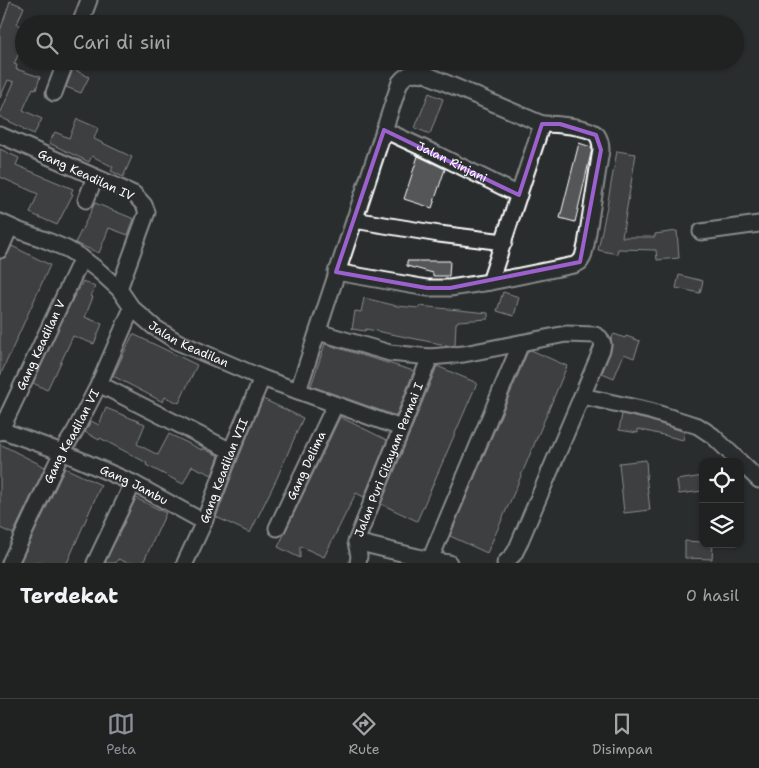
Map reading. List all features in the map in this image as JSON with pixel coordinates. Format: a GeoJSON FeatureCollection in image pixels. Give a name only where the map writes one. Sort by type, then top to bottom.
{"type":"FeatureCollection","features":[{"type":"Feature","properties":{"kind":"street"},"geometry":{"type":"LineString","coordinates":[[83,15],[89,0]]}},
{"type":"Feature","properties":{"kind":"street"},"geometry":{"type":"LineString","coordinates":[[54,93],[63,70]]}},
{"type":"Feature","properties":{"kind":"street"},"geometry":{"type":"LineString","coordinates":[[298,391],[336,272],[400,82],[404,76],[416,73],[425,74],[542,124],[560,124],[590,131],[596,135],[601,150],[586,246],[580,262],[574,265],[490,282],[450,288],[427,288],[336,272]]}},
{"type":"Feature","properties":{"kind":"street"},"geometry":{"type":"LineString","coordinates":[[490,282],[542,124]]}},
{"type":"Feature","properties":{"kind":"street","name":"Jalan Rinjani"},"geometry":{"type":"LineString","coordinates":[[384,130],[519,195]]}},
{"type":"Feature","properties":{"kind":"street","name":"Gang Keadilan IV"},"geometry":{"type":"LineString","coordinates":[[0,134],[134,194],[144,205],[147,212],[118,289]]}},
{"type":"Feature","properties":{"kind":"street"},"geometry":{"type":"LineString","coordinates":[[86,200],[95,177]]}},
{"type":"Feature","properties":{"kind":"street"},"geometry":{"type":"LineString","coordinates":[[354,220],[438,234],[504,242]]}},
{"type":"Feature","properties":{"kind":"street"},"geometry":{"type":"LineString","coordinates":[[701,232],[759,224]]}},
{"type":"Feature","properties":{"kind":"street"},"geometry":{"type":"LineString","coordinates":[[0,250],[5,225]]}},
{"type":"Feature","properties":{"kind":"street","name":"Jalan Keadilan"},"geometry":{"type":"LineString","coordinates":[[5,225],[59,245],[82,258],[104,275],[118,289],[132,308],[154,327],[178,342],[262,378],[401,428]]}},
{"type":"Feature","properties":{"kind":"street","name":"Gang Keadilan V"},"geometry":{"type":"LineString","coordinates":[[1,431],[82,258]]}},
{"type":"Feature","properties":{"kind":"street","name":"Gang Keadilan VI"},"geometry":{"type":"LineString","coordinates":[[10,563],[62,452],[99,384],[132,308]]}},
{"type":"Feature","properties":{"kind":"street"},"geometry":{"type":"LineString","coordinates":[[318,332],[390,353],[430,357],[464,354],[566,334],[595,335],[600,338],[603,344],[602,349],[514,554],[505,563]]}},
{"type":"Feature","properties":{"kind":"street"},"geometry":{"type":"LineString","coordinates":[[430,560],[521,343]]}},
{"type":"Feature","properties":{"kind":"street","name":"Jalan Puri Citayam Permai I"},"geometry":{"type":"LineString","coordinates":[[358,563],[359,556],[356,542],[430,357]]}},
{"type":"Feature","properties":{"kind":"street","name":"Gang Keadilan VII"},"geometry":{"type":"LineString","coordinates":[[185,563],[204,522],[262,378]]}},
{"type":"Feature","properties":{"kind":"street"},"geometry":{"type":"LineString","coordinates":[[99,384],[231,451]]}},
{"type":"Feature","properties":{"kind":"street"},"geometry":{"type":"LineString","coordinates":[[582,396],[650,411],[698,426],[713,436],[736,458]]}},
{"type":"Feature","properties":{"kind":"street","name":"Gang Delima"},"geometry":{"type":"LineString","coordinates":[[277,528],[335,405]]}},
{"type":"Feature","properties":{"kind":"street","name":"Gang Jambu"},"geometry":{"type":"LineString","coordinates":[[1,431],[62,452],[133,484],[204,522]]}},
{"type":"Feature","properties":{"kind":"street"},"geometry":{"type":"LineString","coordinates":[[744,466],[759,480]]}},
{"type":"Feature","properties":{"kind":"street"},"geometry":{"type":"LineString","coordinates":[[95,563],[133,484]]}},
{"type":"Feature","properties":{"kind":"street"},"geometry":{"type":"LineString","coordinates":[[356,542],[448,563]]}},
{"type":"Feature","properties":{"kind":"highlighted area"},"geometry":{"type":"Polygon","coordinates":[[[542,124],[560,124],[596,135],[601,150],[580,262],[450,288],[427,288],[336,272],[384,130],[519,195],[542,124]]]}},
{"type":"Feature","properties":{"kind":"building"},"geometry":{"type":"Polygon","coordinates":[[[10,1],[24,7],[21,15],[15,15],[14,64],[15,70],[40,77],[36,90],[33,88],[23,110],[42,119],[34,134],[0,117],[14,82],[8,80],[0,98],[0,31],[10,1]]]}},
{"type":"Feature","properties":{"kind":"building"},"geometry":{"type":"Polygon","coordinates":[[[73,70],[89,77],[81,93],[66,87],[73,70]]]}},
{"type":"Feature","properties":{"kind":"building"},"geometry":{"type":"Polygon","coordinates":[[[429,93],[443,99],[430,134],[415,128],[429,93]]]}},
{"type":"Feature","properties":{"kind":"building"},"geometry":{"type":"Polygon","coordinates":[[[77,119],[98,128],[94,139],[132,157],[123,177],[111,171],[113,167],[92,156],[89,162],[49,143],[55,132],[69,138],[77,119]]]}},
{"type":"Feature","properties":{"kind":"building"},"geometry":{"type":"Polygon","coordinates":[[[579,143],[592,149],[575,222],[560,218],[579,143]]]}},
{"type":"Feature","properties":{"kind":"building"},"geometry":{"type":"Polygon","coordinates":[[[0,149],[19,158],[16,165],[73,189],[71,193],[73,194],[57,225],[30,213],[38,194],[0,177],[0,149]]]}},
{"type":"Feature","properties":{"kind":"building"},"geometry":{"type":"Polygon","coordinates":[[[617,151],[636,154],[622,237],[655,237],[655,234],[677,231],[679,258],[657,260],[656,250],[618,249],[617,254],[598,250],[617,151]]]}},
{"type":"Feature","properties":{"kind":"building"},"geometry":{"type":"Polygon","coordinates":[[[418,156],[445,169],[432,208],[404,199],[418,156]]]}},
{"type":"Feature","properties":{"kind":"building"},"geometry":{"type":"Polygon","coordinates":[[[95,203],[134,219],[128,235],[109,228],[99,253],[75,243],[95,203]]]}},
{"type":"Feature","properties":{"kind":"building"},"geometry":{"type":"Polygon","coordinates":[[[12,246],[50,265],[0,376],[0,259],[6,257],[12,246]]]}},
{"type":"Feature","properties":{"kind":"building"},"geometry":{"type":"Polygon","coordinates":[[[407,261],[450,261],[449,276],[433,276],[433,273],[407,266],[407,261]]]}},
{"type":"Feature","properties":{"kind":"building"},"geometry":{"type":"Polygon","coordinates":[[[679,275],[703,281],[700,293],[676,288],[679,275]]]}},
{"type":"Feature","properties":{"kind":"building"},"geometry":{"type":"Polygon","coordinates":[[[83,281],[95,287],[85,317],[102,324],[94,344],[73,336],[47,390],[33,383],[83,281]]]}},
{"type":"Feature","properties":{"kind":"building"},"geometry":{"type":"Polygon","coordinates":[[[503,292],[519,297],[514,316],[497,311],[503,292]]]}},
{"type":"Feature","properties":{"kind":"building"},"geometry":{"type":"Polygon","coordinates":[[[364,298],[397,306],[419,308],[419,306],[488,313],[488,319],[458,321],[456,323],[455,345],[451,346],[366,329],[365,331],[352,329],[355,311],[361,312],[364,298]]]}},
{"type":"Feature","properties":{"kind":"building"},"geometry":{"type":"Polygon","coordinates":[[[133,334],[197,365],[179,403],[165,397],[163,402],[113,376],[133,334]]]}},
{"type":"Feature","properties":{"kind":"building"},"geometry":{"type":"Polygon","coordinates":[[[614,334],[640,341],[634,358],[624,354],[614,378],[602,373],[611,351],[611,339],[614,334]]]}},
{"type":"Feature","properties":{"kind":"building"},"geometry":{"type":"Polygon","coordinates":[[[325,344],[414,371],[396,416],[311,386],[325,344]]]}},
{"type":"Feature","properties":{"kind":"building"},"geometry":{"type":"Polygon","coordinates":[[[531,350],[567,366],[487,553],[450,536],[528,351],[531,350]]]}},
{"type":"Feature","properties":{"kind":"building"},"geometry":{"type":"Polygon","coordinates":[[[437,366],[477,383],[417,521],[381,504],[437,366]]]}},
{"type":"Feature","properties":{"kind":"building"},"geometry":{"type":"Polygon","coordinates":[[[263,399],[303,418],[277,478],[250,533],[216,517],[263,399]]]}},
{"type":"Feature","properties":{"kind":"building"},"geometry":{"type":"Polygon","coordinates":[[[106,408],[145,424],[137,444],[158,455],[169,434],[219,456],[212,475],[192,466],[183,484],[100,438],[99,440],[85,432],[91,421],[99,425],[106,408]]]}},
{"type":"Feature","properties":{"kind":"building"},"geometry":{"type":"Polygon","coordinates":[[[622,414],[685,432],[683,440],[638,429],[638,433],[619,430],[622,414]]]}},
{"type":"Feature","properties":{"kind":"building"},"geometry":{"type":"Polygon","coordinates":[[[340,417],[387,440],[364,497],[356,493],[324,557],[300,546],[300,558],[278,547],[340,417]]]}},
{"type":"Feature","properties":{"kind":"building"},"geometry":{"type":"Polygon","coordinates":[[[0,444],[45,467],[13,534],[0,528],[0,444]]]}},
{"type":"Feature","properties":{"kind":"building"},"geometry":{"type":"Polygon","coordinates":[[[646,460],[650,510],[624,513],[619,463],[646,460]]]}},
{"type":"Feature","properties":{"kind":"building"},"geometry":{"type":"Polygon","coordinates":[[[65,468],[101,485],[67,563],[20,563],[65,468]]]}},
{"type":"Feature","properties":{"kind":"building"},"geometry":{"type":"Polygon","coordinates":[[[699,477],[699,492],[679,494],[677,480],[699,477]]]}},
{"type":"Feature","properties":{"kind":"building"},"geometry":{"type":"Polygon","coordinates":[[[136,498],[166,513],[143,563],[128,563],[118,559],[116,563],[105,563],[136,498]]]}},
{"type":"Feature","properties":{"kind":"building"},"geometry":{"type":"Polygon","coordinates":[[[685,541],[699,542],[699,548],[713,548],[712,559],[685,558],[685,541]]]}}]}
